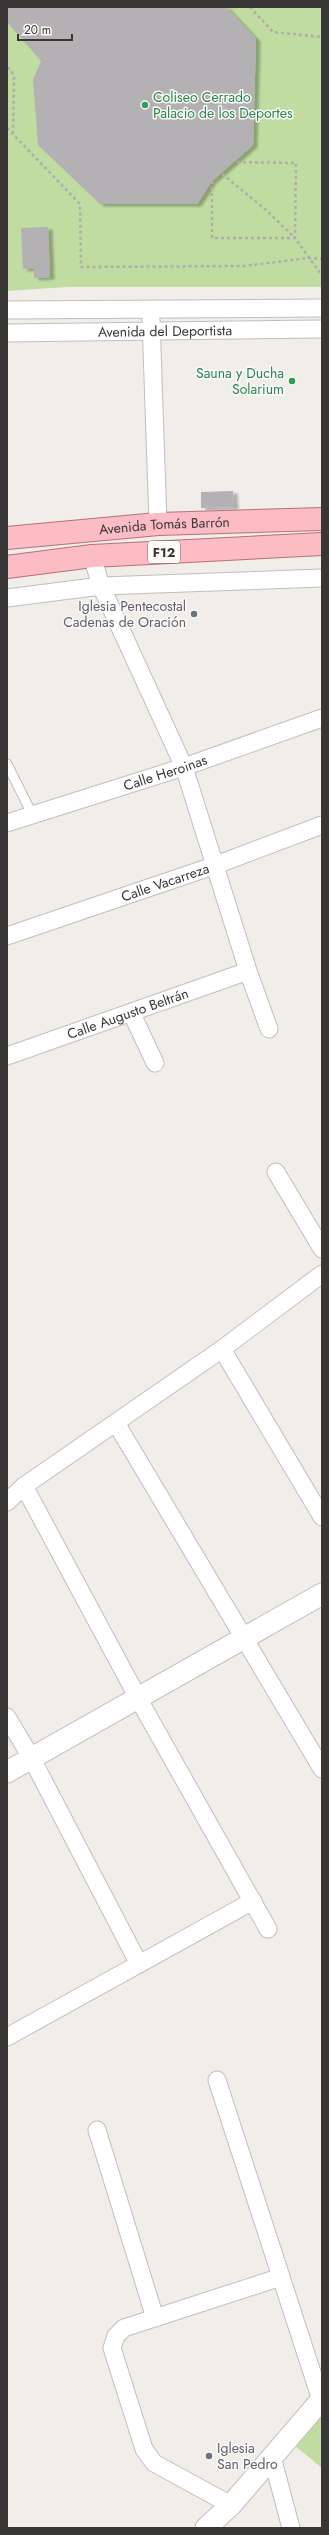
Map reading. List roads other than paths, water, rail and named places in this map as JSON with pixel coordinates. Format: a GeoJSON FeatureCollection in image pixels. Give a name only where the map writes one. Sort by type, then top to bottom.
{"type":"FeatureCollection","features":[{"type":"Feature","properties":{"kind":"main road","name":"Avenida Tomás Barrón"},"geometry":{"type":"LineString","coordinates":[[7,538],[158,524],[322,519]]}},
{"type":"Feature","properties":{"kind":"main road","name":"Avenida Tomás Barrón"},"geometry":{"type":"LineString","coordinates":[[7,567],[92,556],[322,544]]}},
{"type":"Feature","properties":{"kind":"street","name":"Avenida del Deportista"},"geometry":{"type":"LineString","coordinates":[[7,310],[322,308]]}},
{"type":"Feature","properties":{"kind":"street"},"geometry":{"type":"LineString","coordinates":[[150,309],[152,330],[158,524]]}},
{"type":"Feature","properties":{"kind":"street","name":"Avenida del Deportista"},"geometry":{"type":"LineString","coordinates":[[7,333],[322,329]]}},
{"type":"Feature","properties":{"kind":"street"},"geometry":{"type":"LineString","coordinates":[[92,556],[101,586],[184,767],[248,972],[269,1029]]}},
{"type":"Feature","properties":{"kind":"street"},"geometry":{"type":"LineString","coordinates":[[7,598],[101,586],[322,578]]}},
{"type":"Feature","properties":{"kind":"street","name":"Calle Heroinas"},"geometry":{"type":"LineString","coordinates":[[7,823],[184,767],[322,718]]}},
{"type":"Feature","properties":{"kind":"street","name":"Calle Vacarreza"},"geometry":{"type":"LineString","coordinates":[[7,936],[216,866],[322,824]]}},
{"type":"Feature","properties":{"kind":"street","name":"Calle Augusto Beltrán"},"geometry":{"type":"LineString","coordinates":[[7,1056],[132,1014],[248,972]]}},
{"type":"Feature","properties":{"kind":"street"},"geometry":{"type":"LineString","coordinates":[[132,1014],[155,1063]]}},
{"type":"Feature","properties":{"kind":"street"},"geometry":{"type":"LineString","coordinates":[[276,1172],[322,1249]]}},
{"type":"Feature","properties":{"kind":"street"},"geometry":{"type":"LineString","coordinates":[[7,1502],[24,1486],[222,1348],[322,1274]]}},
{"type":"Feature","properties":{"kind":"street"},"geometry":{"type":"LineString","coordinates":[[222,1348],[322,1517]]}},
{"type":"Feature","properties":{"kind":"street"},"geometry":{"type":"LineString","coordinates":[[116,1423],[322,1769]]}},
{"type":"Feature","properties":{"kind":"street"},"geometry":{"type":"LineString","coordinates":[[24,1486],[138,1698],[268,1929]]}},
{"type":"Feature","properties":{"kind":"street"},"geometry":{"type":"LineString","coordinates":[[7,1772],[244,1636],[322,1594]]}},
{"type":"Feature","properties":{"kind":"street"},"geometry":{"type":"LineString","coordinates":[[7,1717],[32,1759],[139,1964]]}},
{"type":"Feature","properties":{"kind":"street"},"geometry":{"type":"LineString","coordinates":[[7,2037],[253,1901]]}},
{"type":"Feature","properties":{"kind":"street"},"geometry":{"type":"LineString","coordinates":[[206,2528],[231,2505],[321,2400],[217,2080]]}},
{"type":"Feature","properties":{"kind":"street"},"geometry":{"type":"LineString","coordinates":[[98,2130],[154,2318]]}},
{"type":"Feature","properties":{"kind":"street"},"geometry":{"type":"LineString","coordinates":[[231,2505],[154,2463],[144,2449],[112,2348],[116,2336],[124,2328],[281,2277]]}},
{"type":"Feature","properties":{"kind":"street"},"geometry":{"type":"LineString","coordinates":[[272,2457],[291,2528]]}},
{"type":"Feature","properties":{"kind":"lane"},"geometry":{"type":"LineString","coordinates":[[7,764],[32,814]]}},
{"type":"Feature","properties":{"kind":"place","name":"Coliseo Cerrado Palacio de los Deportes"},"geometry":{"type":"Point","coordinates":[145,105]}},
{"type":"Feature","properties":{"kind":"place","name":"Sauna y Ducha Solarium"},"geometry":{"type":"Point","coordinates":[292,381]}},
{"type":"Feature","properties":{"kind":"place","name":"Iglesia Pentecostal Cadenas de Oración"},"geometry":{"type":"Point","coordinates":[194,614]}},
{"type":"Feature","properties":{"kind":"place","name":"Iglesia San Pedro"},"geometry":{"type":"Point","coordinates":[209,2456]}}]}
